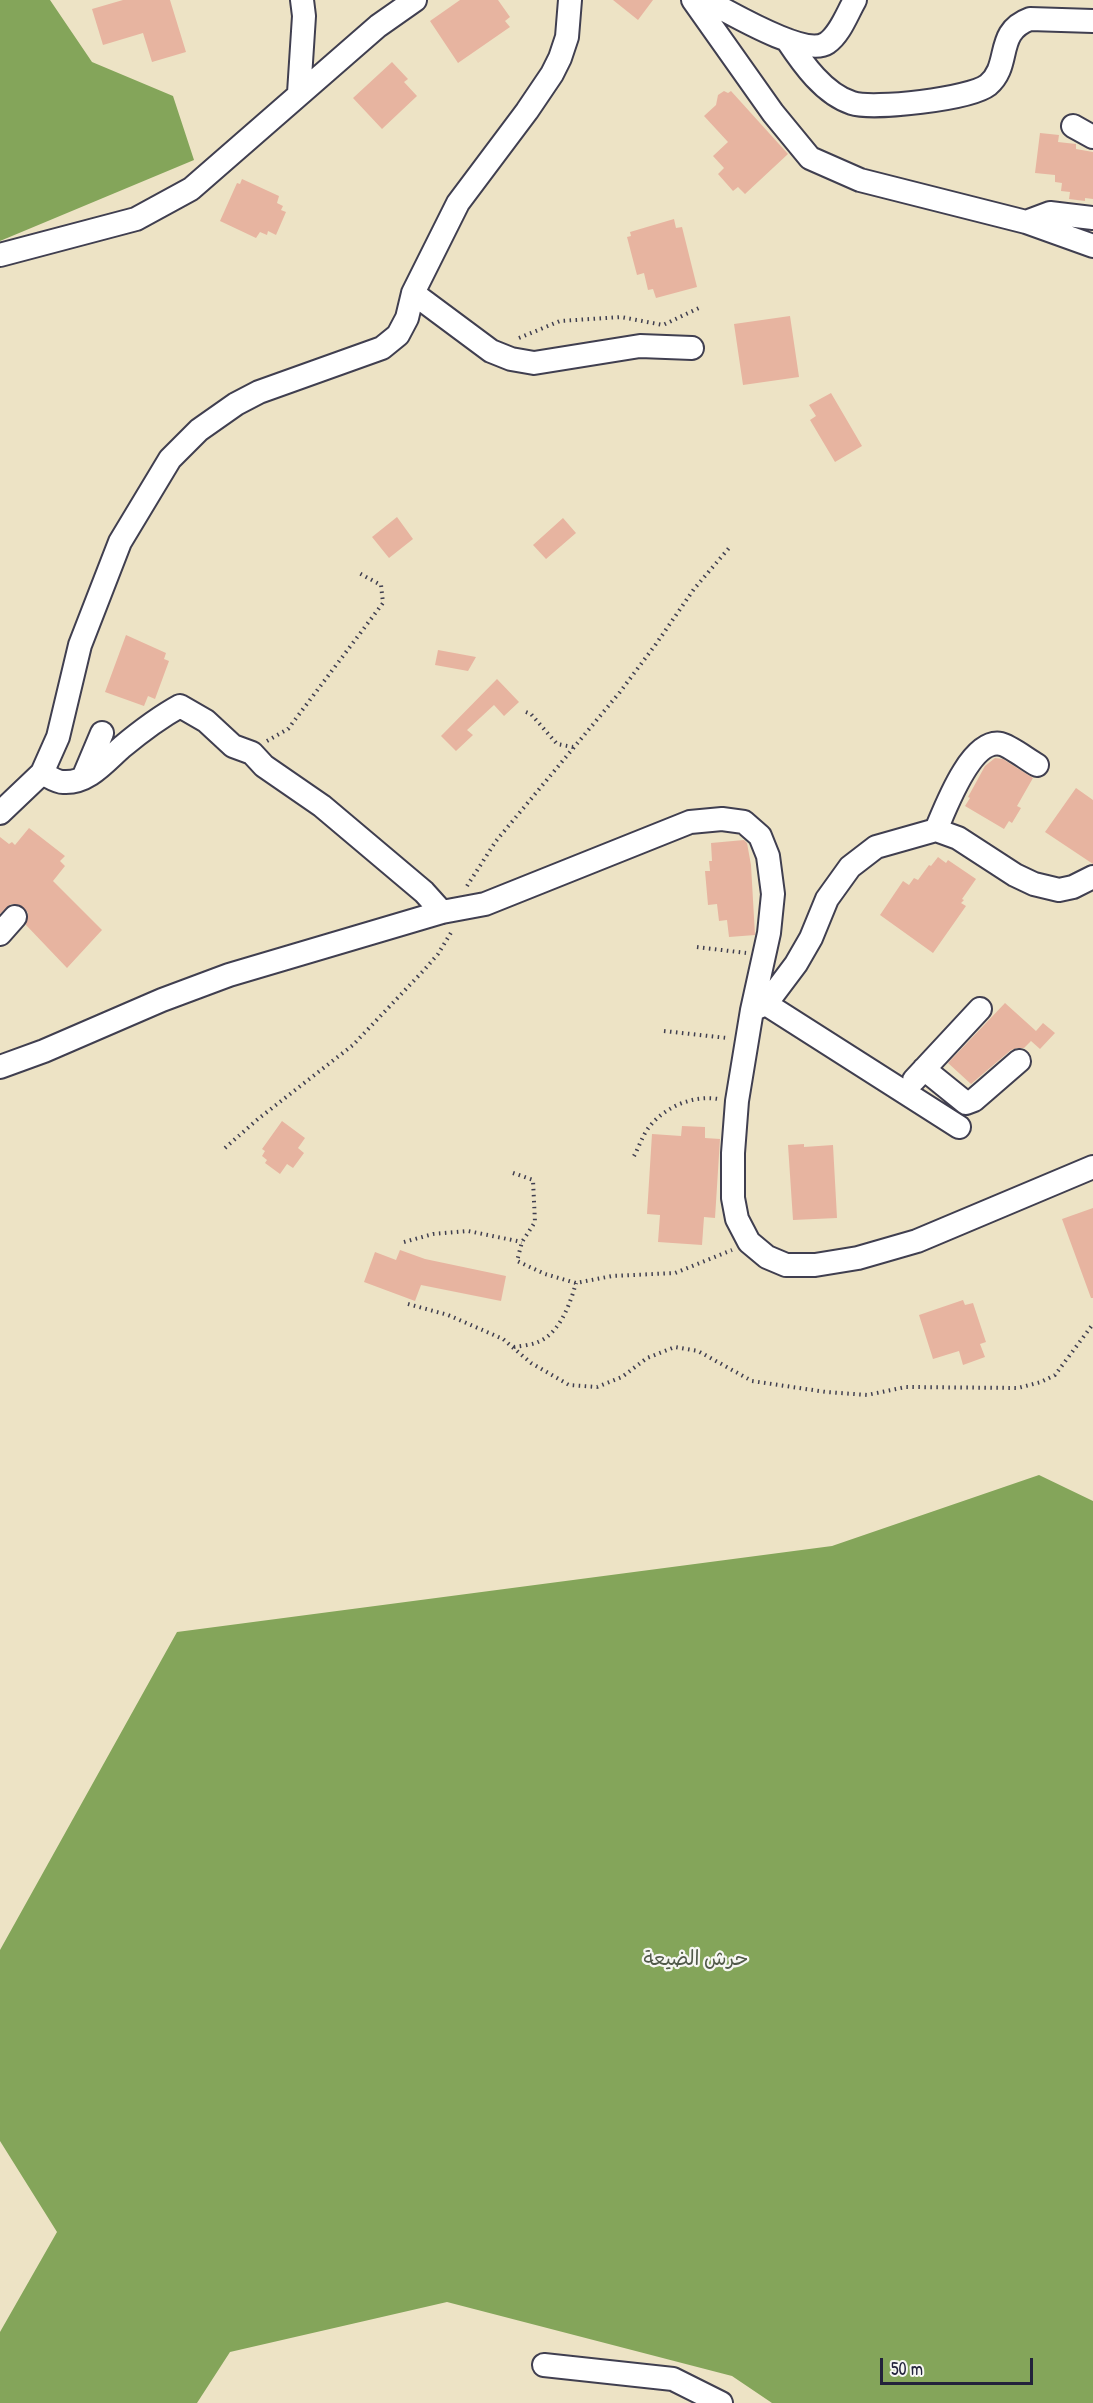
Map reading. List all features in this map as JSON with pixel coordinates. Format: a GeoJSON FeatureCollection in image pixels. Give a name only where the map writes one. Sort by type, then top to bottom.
{"type":"FeatureCollection","features":[{"type":"Feature","properties":{"kind":"street"},"geometry":{"type":"LineString","coordinates":[[299,93],[304,16],[302,0]]}},
{"type":"Feature","properties":{"kind":"street"},"geometry":{"type":"LineString","coordinates":[[0,255],[136,219],[191,189],[378,26],[415,0]]}},
{"type":"Feature","properties":{"kind":"street"},"geometry":{"type":"LineString","coordinates":[[0,813],[42,773],[58,736],[80,645],[120,542],[170,459],[199,430],[236,404],[259,393],[382,348],[398,335],[407,318],[413,293],[458,203],[552,75],[567,37],[570,0]]}},
{"type":"Feature","properties":{"kind":"street"},"geometry":{"type":"LineString","coordinates":[[693,0],[773,113],[810,158],[860,180],[955,206],[1026,222],[1093,246]]}},
{"type":"Feature","properties":{"kind":"street"},"geometry":{"type":"LineString","coordinates":[[706,0],[787,40],[808,47],[819,47],[827,43],[834,36],[855,0]]}},
{"type":"Feature","properties":{"kind":"street"},"geometry":{"type":"LineString","coordinates":[[787,40],[816,77],[834,93],[854,104],[939,101],[987,86],[1000,68],[1009,33],[1022,22],[1030,19],[1093,21]]}},
{"type":"Feature","properties":{"kind":"street"},"geometry":{"type":"LineString","coordinates":[[1073,126],[1093,136]]}},
{"type":"Feature","properties":{"kind":"street"},"geometry":{"type":"LineString","coordinates":[[1026,222],[1050,213],[1093,218]]}},
{"type":"Feature","properties":{"kind":"street"},"geometry":{"type":"LineString","coordinates":[[413,293],[491,351],[511,359],[534,363],[640,346],[692,348]]}},
{"type":"Feature","properties":{"kind":"street"},"geometry":{"type":"LineString","coordinates":[[42,773],[63,782],[83,778],[101,768],[130,741],[180,706],[206,721],[232,746],[252,753],[264,766],[322,806],[424,892],[452,910]]}},
{"type":"Feature","properties":{"kind":"street"},"geometry":{"type":"LineString","coordinates":[[83,778],[102,733]]}},
{"type":"Feature","properties":{"kind":"street"},"geometry":{"type":"LineString","coordinates":[[936,830],[960,777],[974,758],[988,746],[1001,744],[1037,765]]}},
{"type":"Feature","properties":{"kind":"street"},"geometry":{"type":"LineString","coordinates":[[0,1067],[228,975],[452,910],[485,904],[690,822],[722,819],[744,822],[760,836],[768,856],[773,894],[759,1007],[748,1039],[737,1101],[732,1198],[737,1219],[749,1242],[767,1257],[786,1265],[815,1265],[858,1258],[917,1241],[1093,1167]]}},
{"type":"Feature","properties":{"kind":"street"},"geometry":{"type":"LineString","coordinates":[[759,1007],[796,964],[811,938],[827,899],[850,867],[876,847],[936,830],[958,838],[998,865],[1034,884],[1059,890],[1073,887],[1093,878]]}},
{"type":"Feature","properties":{"kind":"street"},"geometry":{"type":"LineString","coordinates":[[759,1007],[905,1090],[959,1128]]}},
{"type":"Feature","properties":{"kind":"street"},"geometry":{"type":"LineString","coordinates":[[905,1090],[980,1010]]}},
{"type":"Feature","properties":{"kind":"street"},"geometry":{"type":"LineString","coordinates":[[924,1069],[966,1103],[974,1100],[1019,1061]]}},
{"type":"Feature","properties":{"kind":"street"},"geometry":{"type":"LineString","coordinates":[[544,2365],[673,2379],[721,2403]]}},
{"type":"Feature","properties":{"kind":"path"},"geometry":{"type":"LineString","coordinates":[[491,351],[560,321],[621,317],[663,325],[701,307]]}},
{"type":"Feature","properties":{"kind":"path"},"geometry":{"type":"LineString","coordinates":[[225,1148],[258,1119],[353,1045],[438,954],[450,936],[452,910],[496,841],[620,692],[694,589],[729,548]]}},
{"type":"Feature","properties":{"kind":"path"},"geometry":{"type":"LineString","coordinates":[[252,753],[288,729],[383,603],[381,585],[357,572]]}},
{"type":"Feature","properties":{"kind":"path"},"geometry":{"type":"LineString","coordinates":[[526,712],[531,714],[557,744],[573,747]]}},
{"type":"Feature","properties":{"kind":"path"},"geometry":{"type":"LineString","coordinates":[[697,947],[764,956]]}},
{"type":"Feature","properties":{"kind":"path"},"geometry":{"type":"LineString","coordinates":[[664,1031],[748,1039]]}},
{"type":"Feature","properties":{"kind":"path"},"geometry":{"type":"LineString","coordinates":[[634,1156],[650,1126],[678,1104],[705,1096],[737,1101]]}},
{"type":"Feature","properties":{"kind":"path"},"geometry":{"type":"LineString","coordinates":[[513,1173],[533,1180],[535,1222],[522,1242],[517,1262],[545,1274],[576,1283],[612,1276],[675,1273],[749,1242]]}},
{"type":"Feature","properties":{"kind":"path"},"geometry":{"type":"LineString","coordinates":[[404,1242],[433,1234],[468,1231],[522,1242]]}},
{"type":"Feature","properties":{"kind":"path"},"geometry":{"type":"LineString","coordinates":[[514,1347],[536,1343],[548,1336],[571,1301],[576,1283]]}},
{"type":"Feature","properties":{"kind":"path"},"geometry":{"type":"LineString","coordinates":[[408,1304],[448,1315],[503,1339],[531,1363],[569,1385],[597,1387],[622,1377],[647,1358],[675,1347],[698,1351],[752,1381],[867,1395],[906,1387],[1017,1388],[1041,1382],[1054,1375],[1093,1324]]}},
{"type":"Feature","properties":{"kind":"green space"},"geometry":{"type":"Polygon","coordinates":[[[0,0],[50,0],[92,62],[173,96],[194,160],[0,241],[0,0]]]}},
{"type":"Feature","properties":{"kind":"green space","name":"حرش الضيعة"},"geometry":{"type":"Polygon","coordinates":[[[1039,1475],[1093,1501],[1093,2403],[772,2403],[732,2376],[447,2302],[230,2352],[197,2403],[0,2403],[0,2332],[57,2232],[0,2141],[0,1950],[177,1632],[832,1546],[1039,1475]]]}},
{"type":"Feature","properties":{"kind":"building"},"geometry":{"type":"Polygon","coordinates":[[[123,0],[170,0],[186,52],[152,62],[143,33],[103,45],[92,9],[123,0]]]}},
{"type":"Feature","properties":{"kind":"building"},"geometry":{"type":"Polygon","coordinates":[[[460,0],[498,0],[510,17],[505,21],[510,27],[458,63],[430,21],[460,0]]]}},
{"type":"Feature","properties":{"kind":"building"},"geometry":{"type":"Polygon","coordinates":[[[613,0],[653,0],[638,20],[613,0]]]}},
{"type":"Feature","properties":{"kind":"building"},"geometry":{"type":"Polygon","coordinates":[[[392,62],[408,79],[404,82],[417,96],[382,129],[353,98],[392,62]]]}},
{"type":"Feature","properties":{"kind":"building"},"geometry":{"type":"Polygon","coordinates":[[[724,91],[728,93],[731,91],[788,154],[745,194],[738,187],[733,191],[718,174],[724,168],[713,156],[728,142],[704,116],[716,105],[718,95],[724,91]]]}},
{"type":"Feature","properties":{"kind":"building"},"geometry":{"type":"Polygon","coordinates":[[[1040,133],[1059,135],[1058,142],[1076,144],[1076,149],[1093,152],[1093,199],[1085,198],[1085,201],[1069,199],[1070,192],[1061,191],[1062,183],[1055,182],[1055,175],[1035,173],[1040,133]]]}},
{"type":"Feature","properties":{"kind":"building"},"geometry":{"type":"Polygon","coordinates":[[[242,179],[279,196],[277,203],[283,206],[281,210],[286,212],[276,235],[268,231],[267,235],[260,232],[256,238],[220,221],[237,183],[240,184],[242,179]]]}},
{"type":"Feature","properties":{"kind":"building"},"geometry":{"type":"Polygon","coordinates":[[[674,219],[676,228],[682,227],[697,287],[656,298],[653,289],[648,290],[644,273],[637,275],[627,237],[631,236],[630,232],[674,219]]]}},
{"type":"Feature","properties":{"kind":"building"},"geometry":{"type":"Polygon","coordinates":[[[790,316],[799,377],[743,385],[734,324],[790,316]]]}},
{"type":"Feature","properties":{"kind":"building"},"geometry":{"type":"Polygon","coordinates":[[[831,393],[862,446],[835,462],[810,420],[816,416],[809,405],[831,393]]]}},
{"type":"Feature","properties":{"kind":"building"},"geometry":{"type":"Polygon","coordinates":[[[397,517],[413,539],[389,558],[372,537],[397,517]]]}},
{"type":"Feature","properties":{"kind":"building"},"geometry":{"type":"Polygon","coordinates":[[[563,518],[576,533],[546,559],[533,545],[563,518]]]}},
{"type":"Feature","properties":{"kind":"building"},"geometry":{"type":"Polygon","coordinates":[[[126,635],[166,653],[164,659],[169,661],[155,699],[148,696],[144,706],[105,692],[126,635]]]}},
{"type":"Feature","properties":{"kind":"building"},"geometry":{"type":"Polygon","coordinates":[[[438,650],[476,657],[468,671],[435,665],[438,650]]]}},
{"type":"Feature","properties":{"kind":"building"},"geometry":{"type":"Polygon","coordinates":[[[497,679],[519,702],[504,716],[494,705],[467,730],[473,735],[456,751],[441,736],[497,679]]]}},
{"type":"Feature","properties":{"kind":"building"},"geometry":{"type":"Polygon","coordinates":[[[995,758],[1003,759],[1033,778],[1017,806],[1021,808],[1012,823],[1009,821],[1004,829],[965,806],[985,766],[995,758]]]}},
{"type":"Feature","properties":{"kind":"building"},"geometry":{"type":"Polygon","coordinates":[[[1076,788],[1093,800],[1093,864],[1045,832],[1076,788]]]}},
{"type":"Feature","properties":{"kind":"building"},"geometry":{"type":"Polygon","coordinates":[[[29,828],[65,856],[60,861],[65,866],[53,881],[102,930],[67,968],[26,925],[28,913],[23,907],[11,904],[0,914],[0,837],[9,844],[12,842],[15,845],[29,828]]]}},
{"type":"Feature","properties":{"kind":"building"},"geometry":{"type":"Polygon","coordinates":[[[744,840],[747,843],[751,865],[755,935],[729,937],[727,920],[719,921],[717,904],[708,905],[705,871],[710,871],[711,843],[744,840]]]}},
{"type":"Feature","properties":{"kind":"building"},"geometry":{"type":"Polygon","coordinates":[[[938,857],[946,863],[948,860],[976,879],[962,899],[964,900],[961,903],[966,906],[933,953],[880,915],[903,881],[909,885],[914,878],[918,880],[938,857]]]}},
{"type":"Feature","properties":{"kind":"building"},"geometry":{"type":"Polygon","coordinates":[[[1005,1003],[1036,1031],[1043,1023],[1055,1033],[1040,1049],[1031,1041],[1024,1048],[1011,1050],[971,1084],[948,1063],[1005,1003]]]}},
{"type":"Feature","properties":{"kind":"building"},"geometry":{"type":"Polygon","coordinates":[[[282,1121],[305,1138],[298,1148],[304,1153],[293,1168],[287,1164],[280,1174],[265,1163],[267,1160],[262,1156],[265,1151],[262,1149],[282,1121]]]}},
{"type":"Feature","properties":{"kind":"building"},"geometry":{"type":"Polygon","coordinates":[[[682,1126],[705,1127],[705,1138],[720,1139],[715,1218],[704,1217],[702,1245],[658,1242],[660,1215],[647,1214],[652,1134],[681,1136],[682,1126]]]}},
{"type":"Feature","properties":{"kind":"building"},"geometry":{"type":"Polygon","coordinates":[[[804,1144],[804,1147],[833,1145],[837,1218],[793,1220],[788,1145],[804,1144]]]}},
{"type":"Feature","properties":{"kind":"building"},"geometry":{"type":"Polygon","coordinates":[[[1093,1208],[1093,1298],[1091,1298],[1062,1219],[1093,1208]]]}},
{"type":"Feature","properties":{"kind":"building"},"geometry":{"type":"Polygon","coordinates":[[[400,1250],[425,1259],[506,1276],[501,1301],[421,1285],[415,1301],[364,1282],[375,1252],[396,1260],[400,1250]]]}},
{"type":"Feature","properties":{"kind":"building"},"geometry":{"type":"Polygon","coordinates":[[[963,1300],[965,1305],[973,1303],[986,1342],[980,1344],[985,1357],[963,1365],[959,1351],[933,1359],[919,1315],[963,1300]]]}}]}
